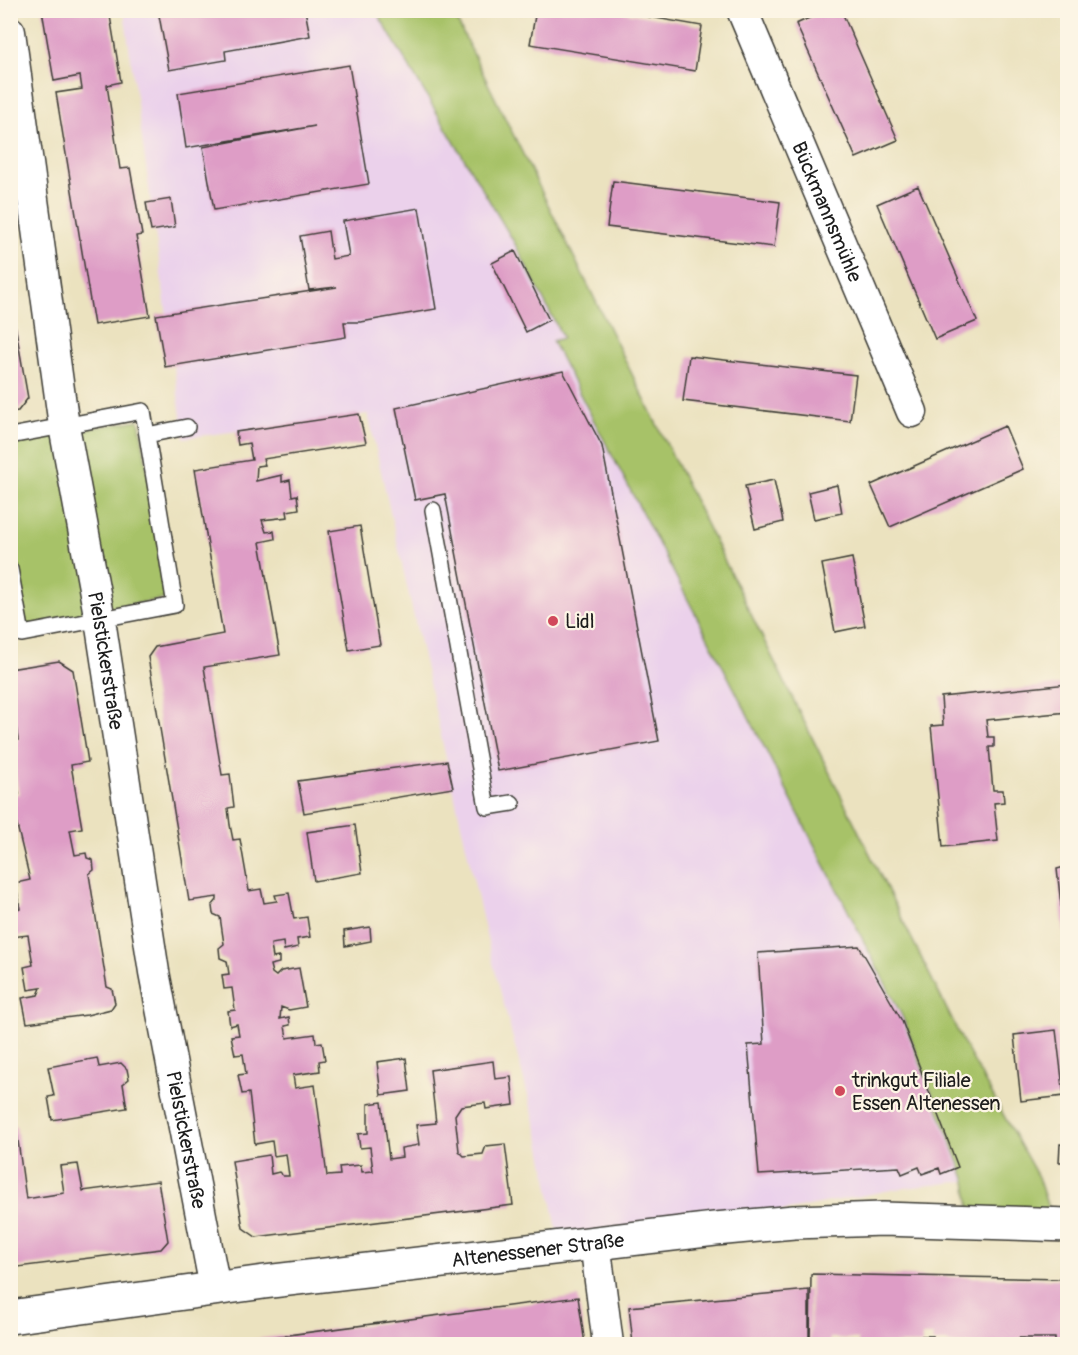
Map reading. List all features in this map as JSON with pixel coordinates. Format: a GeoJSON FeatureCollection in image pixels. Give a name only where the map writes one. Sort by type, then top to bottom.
{"type":"FeatureCollection","features":[{"type":"Feature","properties":{"kind":"main road","name":"Altenessener Straße"},"geometry":{"type":"LineString","coordinates":[[10,1317],[215,1288],[596,1242],[815,1221],[967,1220],[1068,1225]]}},
{"type":"Feature","properties":{"kind":"street","name":"Bückmannsmühle"},"geometry":{"type":"LineString","coordinates":[[742,10],[912,412]]}},
{"type":"Feature","properties":{"kind":"street","name":"Pielstickerstraße"},"geometry":{"type":"LineString","coordinates":[[10,32],[64,426],[100,620],[154,972],[215,1288]]}},
{"type":"Feature","properties":{"kind":"street"},"geometry":{"type":"LineString","coordinates":[[596,1242],[608,1344]]}},
{"type":"Feature","properties":{"kind":"lane"},"geometry":{"type":"LineString","coordinates":[[10,436],[144,411],[175,605],[22,634],[10,569]]}},
{"type":"Feature","properties":{"kind":"lane"},"geometry":{"type":"LineString","coordinates":[[147,435],[187,427]]}},
{"type":"Feature","properties":{"kind":"lane"},"geometry":{"type":"LineString","coordinates":[[432,510],[487,807],[512,803]]}},
{"type":"Feature","properties":{"kind":"shaded area"},"geometry":{"type":"Polygon","coordinates":[[[124,11],[376,11],[514,242],[563,339],[552,341],[718,657],[903,1018],[966,1181],[896,1189],[768,1214],[559,1240],[540,1141],[490,952],[368,414],[184,438],[124,11]]]}},
{"type":"Feature","properties":{"kind":"green space"},"geometry":{"type":"Polygon","coordinates":[[[376,11],[452,11],[964,1044],[1038,1177],[1051,1217],[971,1215],[966,1181],[903,1018],[718,657],[552,341],[563,338],[514,242],[376,11]]]}},
{"type":"Feature","properties":{"kind":"green space"},"geometry":{"type":"Polygon","coordinates":[[[139,420],[169,598],[104,609],[74,431],[139,420]]]}},
{"type":"Feature","properties":{"kind":"green space"},"geometry":{"type":"Polygon","coordinates":[[[59,432],[94,615],[25,628],[11,550],[10,442],[59,432]]]}},
{"type":"Feature","properties":{"kind":"building"},"geometry":{"type":"Polygon","coordinates":[[[42,10],[109,10],[121,82],[107,85],[120,169],[130,168],[142,235],[136,236],[150,316],[94,325],[56,93],[82,89],[80,76],[54,81],[42,10]]]}},
{"type":"Feature","properties":{"kind":"building"},"geometry":{"type":"Polygon","coordinates":[[[158,10],[305,10],[310,36],[225,51],[226,60],[169,70],[158,10]]]}},
{"type":"Feature","properties":{"kind":"building"},"geometry":{"type":"Polygon","coordinates":[[[536,10],[610,10],[702,26],[695,71],[530,44],[536,10]]]}},
{"type":"Feature","properties":{"kind":"building"},"geometry":{"type":"Polygon","coordinates":[[[827,10],[841,10],[898,140],[856,158],[796,24],[827,10]]]}},
{"type":"Feature","properties":{"kind":"building"},"geometry":{"type":"Polygon","coordinates":[[[349,65],[369,184],[214,210],[203,147],[315,126],[186,148],[178,93],[349,65]]]}},
{"type":"Feature","properties":{"kind":"building"},"geometry":{"type":"Polygon","coordinates":[[[613,181],[780,202],[774,247],[607,227],[613,181]]]}},
{"type":"Feature","properties":{"kind":"building"},"geometry":{"type":"Polygon","coordinates":[[[918,186],[977,321],[935,339],[877,204],[918,186]]]}},
{"type":"Feature","properties":{"kind":"building"},"geometry":{"type":"Polygon","coordinates":[[[171,199],[175,227],[151,231],[146,203],[171,199]]]}},
{"type":"Feature","properties":{"kind":"building"},"geometry":{"type":"Polygon","coordinates":[[[419,208],[436,309],[361,322],[344,322],[346,337],[165,367],[156,315],[337,287],[309,290],[300,236],[328,231],[332,259],[349,256],[343,221],[419,208]]]}},
{"type":"Feature","properties":{"kind":"building"},"geometry":{"type":"Polygon","coordinates":[[[515,251],[549,320],[526,332],[492,263],[515,251]]]}},
{"type":"Feature","properties":{"kind":"building"},"geometry":{"type":"Polygon","coordinates":[[[10,296],[28,398],[18,411],[10,412],[10,296]]]}},
{"type":"Feature","properties":{"kind":"building"},"geometry":{"type":"Polygon","coordinates":[[[689,356],[856,375],[850,421],[683,401],[689,356]]]}},
{"type":"Feature","properties":{"kind":"building","name":"Lidl"},"geometry":{"type":"Polygon","coordinates":[[[563,371],[602,446],[659,741],[498,771],[445,494],[415,500],[396,408],[563,371]]]}},
{"type":"Feature","properties":{"kind":"building"},"geometry":{"type":"Polygon","coordinates":[[[359,414],[366,443],[263,459],[265,465],[257,466],[256,481],[282,475],[282,482],[290,480],[292,496],[297,495],[299,509],[287,511],[288,517],[262,520],[266,532],[274,531],[275,539],[260,542],[280,655],[204,667],[222,775],[230,774],[234,807],[228,808],[230,825],[233,840],[240,839],[249,891],[261,889],[264,903],[277,901],[275,895],[289,893],[294,919],[307,917],[310,937],[297,939],[298,947],[284,950],[283,942],[271,944],[273,958],[279,957],[279,963],[270,965],[272,973],[276,976],[281,971],[299,968],[306,1007],[289,1010],[281,1007],[280,1019],[289,1017],[290,1025],[285,1026],[287,1038],[315,1034],[316,1043],[322,1042],[325,1060],[319,1061],[320,1071],[293,1075],[295,1088],[315,1085],[327,1176],[340,1175],[339,1167],[361,1165],[362,1172],[373,1171],[370,1147],[360,1148],[358,1134],[368,1133],[368,1104],[382,1102],[389,1159],[402,1157],[401,1148],[419,1145],[416,1125],[436,1123],[430,1070],[493,1061],[495,1079],[511,1077],[514,1105],[486,1109],[485,1103],[461,1106],[455,1115],[459,1151],[464,1156],[483,1154],[486,1146],[505,1144],[513,1205],[256,1237],[243,1228],[232,1161],[269,1155],[271,1174],[279,1172],[283,1176],[289,1176],[286,1154],[274,1156],[272,1141],[255,1144],[249,1093],[242,1094],[238,1075],[246,1074],[243,1054],[235,1055],[231,1036],[239,1035],[237,1024],[230,1026],[228,1011],[235,1010],[232,988],[224,989],[222,975],[229,974],[227,961],[220,958],[219,948],[224,944],[220,917],[213,914],[212,906],[217,897],[189,901],[148,657],[155,647],[223,634],[195,469],[252,460],[249,443],[238,445],[236,432],[359,414]]]}},
{"type":"Feature","properties":{"kind":"building"},"geometry":{"type":"Polygon","coordinates":[[[1005,426],[1023,469],[890,527],[871,485],[1005,426]]]}},
{"type":"Feature","properties":{"kind":"building"},"geometry":{"type":"Polygon","coordinates":[[[774,480],[783,522],[755,529],[745,486],[774,480]]]}},
{"type":"Feature","properties":{"kind":"building"},"geometry":{"type":"Polygon","coordinates":[[[837,485],[842,513],[814,519],[808,492],[837,485]]]}},
{"type":"Feature","properties":{"kind":"building"},"geometry":{"type":"Polygon","coordinates":[[[360,526],[380,645],[349,650],[329,531],[360,526]]]}},
{"type":"Feature","properties":{"kind":"building"},"geometry":{"type":"Polygon","coordinates":[[[852,558],[865,626],[835,632],[822,564],[852,558]]]}},
{"type":"Feature","properties":{"kind":"building"},"geometry":{"type":"Polygon","coordinates":[[[59,661],[73,670],[88,762],[71,765],[82,828],[70,830],[75,855],[86,853],[87,858],[93,860],[94,870],[89,874],[107,987],[112,989],[115,1003],[111,1009],[87,1015],[27,1023],[22,998],[38,995],[41,988],[28,990],[24,967],[33,965],[28,935],[11,937],[10,934],[10,910],[20,909],[16,883],[30,880],[16,821],[10,822],[10,795],[19,794],[10,745],[10,741],[18,740],[15,718],[10,718],[10,669],[59,661]]]}},
{"type":"Feature","properties":{"kind":"building"},"geometry":{"type":"Polygon","coordinates":[[[1068,684],[1068,712],[986,720],[988,737],[994,737],[994,747],[989,747],[993,790],[1003,790],[1004,802],[994,803],[998,841],[943,847],[931,726],[943,725],[941,697],[1068,684]]]}},
{"type":"Feature","properties":{"kind":"building"},"geometry":{"type":"Polygon","coordinates":[[[447,761],[453,788],[304,813],[298,781],[447,761]]]}},
{"type":"Feature","properties":{"kind":"building"},"geometry":{"type":"Polygon","coordinates":[[[355,825],[362,873],[314,881],[307,832],[355,825]]]}},
{"type":"Feature","properties":{"kind":"building"},"geometry":{"type":"Polygon","coordinates":[[[1068,866],[1068,932],[1064,932],[1057,869],[1068,866]]]}},
{"type":"Feature","properties":{"kind":"building"},"geometry":{"type":"Polygon","coordinates":[[[370,927],[371,941],[345,946],[344,931],[370,927]]]}},
{"type":"Feature","properties":{"kind":"building","name":"trinkgut Filiale Essen Altenessen"},"geometry":{"type":"Polygon","coordinates":[[[859,946],[902,1021],[958,1167],[941,1174],[939,1168],[922,1174],[919,1167],[902,1174],[899,1167],[759,1175],[748,1045],[764,1044],[758,953],[859,946]]]}},
{"type":"Feature","properties":{"kind":"building"},"geometry":{"type":"Polygon","coordinates":[[[1056,1030],[1064,1096],[1021,1101],[1014,1035],[1056,1030]]]}},
{"type":"Feature","properties":{"kind":"building"},"geometry":{"type":"Polygon","coordinates":[[[97,1058],[99,1067],[121,1063],[127,1069],[129,1079],[123,1084],[127,1108],[52,1120],[48,1097],[54,1096],[48,1067],[97,1058]]]}},
{"type":"Feature","properties":{"kind":"building"},"geometry":{"type":"Polygon","coordinates":[[[406,1058],[410,1091],[381,1095],[377,1062],[406,1058]]]}},
{"type":"Feature","properties":{"kind":"building"},"geometry":{"type":"Polygon","coordinates":[[[16,1126],[26,1199],[64,1193],[60,1166],[78,1164],[83,1191],[158,1181],[168,1241],[161,1249],[10,1268],[10,1127],[16,1126]]]}},
{"type":"Feature","properties":{"kind":"building"},"geometry":{"type":"Polygon","coordinates":[[[1060,1144],[1068,1145],[1068,1162],[1059,1162],[1060,1144]]]}},
{"type":"Feature","properties":{"kind":"building"},"geometry":{"type":"Polygon","coordinates":[[[811,1274],[1064,1279],[1063,1304],[1068,1304],[1068,1344],[1055,1344],[1055,1338],[1019,1338],[1019,1344],[948,1344],[948,1342],[932,1342],[933,1336],[922,1336],[922,1344],[858,1344],[858,1339],[830,1338],[830,1344],[810,1344],[811,1274]]]}},
{"type":"Feature","properties":{"kind":"building"},"geometry":{"type":"Polygon","coordinates":[[[809,1290],[809,1343],[633,1344],[629,1307],[809,1290]]]}},
{"type":"Feature","properties":{"kind":"building"},"geometry":{"type":"Polygon","coordinates":[[[578,1297],[585,1344],[227,1344],[227,1343],[578,1297]]]}},
{"type":"Feature","properties":{"kind":"place","name":"Lidl"},"geometry":{"type":"Point","coordinates":[553,621]}},
{"type":"Feature","properties":{"kind":"place","name":"trinkgut Filiale Essen Altenessen"},"geometry":{"type":"Point","coordinates":[840,1091]}}]}
